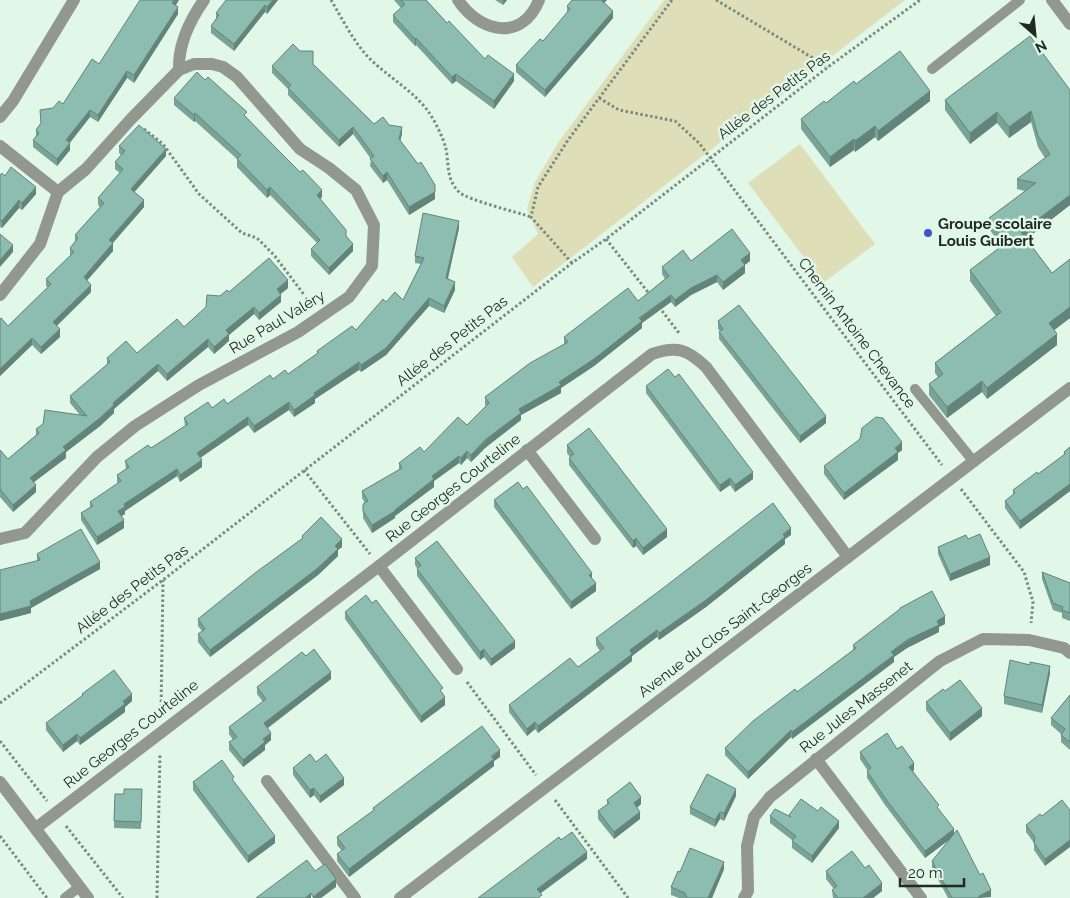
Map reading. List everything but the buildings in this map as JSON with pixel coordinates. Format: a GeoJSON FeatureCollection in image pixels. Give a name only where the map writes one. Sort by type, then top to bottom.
{"type":"FeatureCollection","features":[{"type":"Feature","properties":{"kind":"street"},"geometry":{"type":"LineString","coordinates":[[0,117],[13,101],[74,0]]}},
{"type":"Feature","properties":{"kind":"street"},"geometry":{"type":"LineString","coordinates":[[0,295],[40,244],[58,192],[86,169],[179,70],[179,55],[193,15],[204,0]]}},
{"type":"Feature","properties":{"kind":"street"},"geometry":{"type":"LineString","coordinates":[[458,0],[475,19],[485,25],[499,29],[512,28],[526,21],[534,12],[539,0]]}},
{"type":"Feature","properties":{"kind":"street"},"geometry":{"type":"LineString","coordinates":[[1052,0],[1070,24]]}},
{"type":"Feature","properties":{"kind":"street","name":"Rue Paul Valéry"},"geometry":{"type":"LineString","coordinates":[[0,539],[25,533],[97,457],[135,426],[199,385],[298,332],[349,297],[372,266],[374,225],[356,190],[329,168],[300,149],[237,77],[223,67],[212,64],[194,64],[179,70]]}},
{"type":"Feature","properties":{"kind":"street"},"geometry":{"type":"LineString","coordinates":[[0,146],[58,192]]}},
{"type":"Feature","properties":{"kind":"street"},"geometry":{"type":"LineString","coordinates":[[678,349],[694,356],[706,367],[848,557]]}},
{"type":"Feature","properties":{"kind":"street","name":"Rue Georges Courteline"},"geometry":{"type":"LineString","coordinates":[[36,828],[379,566],[652,354],[664,350],[678,349]]}},
{"type":"Feature","properties":{"kind":"street","name":"Avenue du Clos Saint-Georges"},"geometry":{"type":"LineString","coordinates":[[400,898],[1070,388]]}},
{"type":"Feature","properties":{"kind":"street"},"geometry":{"type":"LineString","coordinates":[[527,450],[595,539]]}},
{"type":"Feature","properties":{"kind":"street"},"geometry":{"type":"LineString","coordinates":[[379,566],[458,670]]}},
{"type":"Feature","properties":{"kind":"street","name":"Rue Jules Massenet"},"geometry":{"type":"LineString","coordinates":[[744,898],[748,891],[747,846],[754,817],[770,797],[940,661],[983,639],[1029,640],[1064,648],[1070,653]]}},
{"type":"Feature","properties":{"kind":"street"},"geometry":{"type":"LineString","coordinates":[[816,759],[921,898]]}},
{"type":"Feature","properties":{"kind":"street"},"geometry":{"type":"LineString","coordinates":[[267,781],[355,898]]}},
{"type":"Feature","properties":{"kind":"street"},"geometry":{"type":"LineString","coordinates":[[0,782],[88,898]]}},
{"type":"Feature","properties":{"kind":"lane"},"geometry":{"type":"LineString","coordinates":[[932,69],[1020,0]]}},
{"type":"Feature","properties":{"kind":"lane"},"geometry":{"type":"LineString","coordinates":[[915,389],[974,462]]}},
{"type":"Feature","properties":{"kind":"lane"},"geometry":{"type":"LineString","coordinates":[[64,898],[80,887]]}},
{"type":"Feature","properties":{"kind":"path"},"geometry":{"type":"LineString","coordinates":[[331,0],[347,28],[370,59],[412,93],[428,112],[446,149],[448,175],[459,192],[531,217],[572,262]]}},
{"type":"Feature","properties":{"kind":"path"},"geometry":{"type":"LineString","coordinates":[[531,217],[538,187],[568,140],[672,0]]}},
{"type":"Feature","properties":{"kind":"path"},"geometry":{"type":"LineString","coordinates":[[716,0],[828,67]]}},
{"type":"Feature","properties":{"kind":"path","name":"Allée des Petits Pas"},"geometry":{"type":"LineString","coordinates":[[0,703],[163,580],[572,262],[606,239],[828,67],[920,0]]}},
{"type":"Feature","properties":{"kind":"path","name":"Chemin Antoine Chevance"},"geometry":{"type":"LineString","coordinates":[[599,98],[619,110],[675,120],[687,130],[710,158],[1024,572],[1033,602],[1029,640]]}},
{"type":"Feature","properties":{"kind":"path"},"geometry":{"type":"LineString","coordinates":[[131,119],[163,144],[199,194],[242,233],[257,238],[274,254],[321,316]]}},
{"type":"Feature","properties":{"kind":"path"},"geometry":{"type":"LineString","coordinates":[[606,239],[680,332],[678,349]]}},
{"type":"Feature","properties":{"kind":"path"},"geometry":{"type":"LineString","coordinates":[[304,470],[379,566]]}},
{"type":"Feature","properties":{"kind":"path"},"geometry":{"type":"LineString","coordinates":[[458,670],[628,898]]}},
{"type":"Feature","properties":{"kind":"path"},"geometry":{"type":"LineString","coordinates":[[0,836],[47,898]]}},
{"type":"Feature","properties":{"kind":"green space"},"geometry":{"type":"Polygon","coordinates":[[[664,0],[905,0],[533,287],[512,257],[538,234],[527,209],[535,182],[560,140],[664,0]]]}},
{"type":"Feature","properties":{"kind":"green space"},"geometry":{"type":"Polygon","coordinates":[[[800,144],[875,244],[823,283],[748,183],[800,144]]]}},
{"type":"Feature","properties":{"kind":"place","name":"Groupe scolaire Louis Guibert"},"geometry":{"type":"Point","coordinates":[928,233]}}]}
